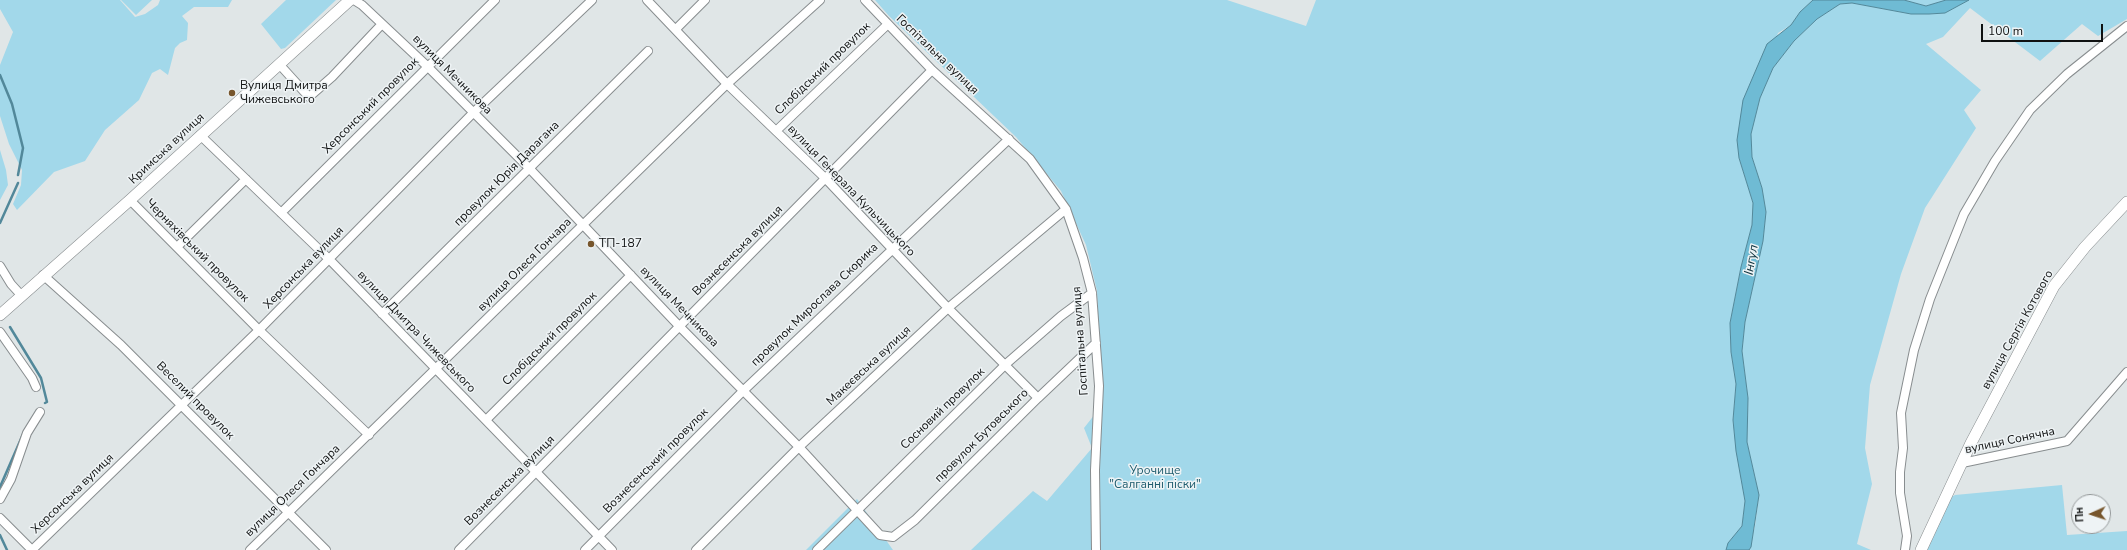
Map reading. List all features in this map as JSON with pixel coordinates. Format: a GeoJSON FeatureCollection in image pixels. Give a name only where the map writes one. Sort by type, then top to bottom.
{"type":"FeatureCollection","features":[{"type":"Feature","properties":{"kind":"street","name":"Кримська вулиця"},"geometry":{"type":"LineString","coordinates":[[0,315],[43,275],[130,200],[350,0]]}},
{"type":"Feature","properties":{"kind":"street","name":"вулиця Мечникова"},"geometry":{"type":"LineString","coordinates":[[354,0],[428,67],[529,168],[584,224],[680,327],[800,447],[858,508],[880,535]]}},
{"type":"Feature","properties":{"kind":"street","name":"Херсонський провулок"},"geometry":{"type":"LineString","coordinates":[[280,212],[495,0]]}},
{"type":"Feature","properties":{"kind":"street","name":"Херсонська вулиця"},"geometry":{"type":"LineString","coordinates":[[32,550],[182,406],[474,113],[592,0]]}},
{"type":"Feature","properties":{"kind":"street","name":"вулиця Генерала Кульчицького"},"geometry":{"type":"LineString","coordinates":[[648,0],[727,84],[826,179],[948,308],[1006,364],[1038,398]]}},
{"type":"Feature","properties":{"kind":"street"},"geometry":{"type":"LineString","coordinates":[[676,29],[706,0]]}},
{"type":"Feature","properties":{"kind":"street","name":"вулиця Олеся Гончара"},"geometry":{"type":"LineString","coordinates":[[250,550],[727,84],[820,0]]}},
{"type":"Feature","properties":{"kind":"street","name":"Госпітальна вулиця"},"geometry":{"type":"LineString","coordinates":[[865,0],[932,70],[1030,159],[1066,208],[1083,258],[1092,294],[1099,386],[1095,470],[1096,550]]}},
{"type":"Feature","properties":{"kind":"street"},"geometry":{"type":"LineString","coordinates":[[279,64],[309,97],[332,77],[382,24]]}},
{"type":"Feature","properties":{"kind":"street","name":"Слобідський провулок"},"geometry":{"type":"LineString","coordinates":[[776,131],[888,24]]}},
{"type":"Feature","properties":{"kind":"street"},"geometry":{"type":"LineString","coordinates":[[1905,550],[1907,536],[1900,492],[1900,472],[1903,448],[1901,413],[1914,350],[1927,306],[1964,214],[1995,161],[2030,110],[2067,74],[2127,26]]}},
{"type":"Feature","properties":{"kind":"street","name":"провулок Юрія Дарагана"},"geometry":{"type":"LineString","coordinates":[[382,314],[648,51]]}},
{"type":"Feature","properties":{"kind":"street","name":"Вознесенська вулиця"},"geometry":{"type":"LineString","coordinates":[[459,550],[932,70]]}},
{"type":"Feature","properties":{"kind":"street","name":"вулиця Дмитра Чижевського"},"geometry":{"type":"LineString","coordinates":[[200,135],[329,259],[435,370],[486,420],[535,473],[612,550]]}},
{"type":"Feature","properties":{"kind":"street","name":"провулок Мирослава Скорика"},"geometry":{"type":"LineString","coordinates":[[744,390],[891,249],[1009,139]]}},
{"type":"Feature","properties":{"kind":"street"},"geometry":{"type":"LineString","coordinates":[[177,247],[246,179]]}},
{"type":"Feature","properties":{"kind":"street","name":"Черняхівський провулок"},"geometry":{"type":"LineString","coordinates":[[130,200],[259,330],[369,435]]}},
{"type":"Feature","properties":{"kind":"street","name":"вулиця Сергія Котового"},"geometry":{"type":"LineString","coordinates":[[1921,550],[1962,463],[2054,286],[2085,247],[2127,202]]}},
{"type":"Feature","properties":{"kind":"street","name":"Макеєвська вулиця"},"geometry":{"type":"LineString","coordinates":[[696,550],[800,447],[948,308],[1066,208]]}},
{"type":"Feature","properties":{"kind":"street"},"geometry":{"type":"LineString","coordinates":[[0,266],[11,284],[21,295]]}},
{"type":"Feature","properties":{"kind":"street","name":"Веселий провулок"},"geometry":{"type":"LineString","coordinates":[[43,275],[121,345],[326,550]]}},
{"type":"Feature","properties":{"kind":"street","name":"Слобідський провулок"},"geometry":{"type":"LineString","coordinates":[[486,420],[631,275]]}},
{"type":"Feature","properties":{"kind":"street","name":"Сосновий провулок"},"geometry":{"type":"LineString","coordinates":[[817,550],[1006,364],[1061,316],[1092,294]]}},
{"type":"Feature","properties":{"kind":"street"},"geometry":{"type":"LineString","coordinates":[[0,332],[32,378],[36,387]]}},
{"type":"Feature","properties":{"kind":"street","name":"провулок Бутовського"},"geometry":{"type":"LineString","coordinates":[[880,535],[893,537],[915,520],[1038,398],[1096,343]]}},
{"type":"Feature","properties":{"kind":"street","name":"вулиця Сонячна"},"geometry":{"type":"LineString","coordinates":[[1962,463],[2067,441],[2126,375]]}},
{"type":"Feature","properties":{"kind":"street","name":"Вознесенський провулок"},"geometry":{"type":"LineString","coordinates":[[585,550],[598,535],[744,390]]}},
{"type":"Feature","properties":{"kind":"street"},"geometry":{"type":"LineString","coordinates":[[0,499],[11,479],[27,434],[40,412]]}},
{"type":"Feature","properties":{"kind":"street"},"geometry":{"type":"LineString","coordinates":[[0,518],[32,550]]}},
{"type":"Feature","properties":{"kind":"green space"},"geometry":{"type":"Polygon","coordinates":[[[0,0],[120,0],[135,17],[145,14],[158,5],[160,0],[232,0],[228,7],[194,7],[182,16],[188,23],[187,40],[180,43],[175,48],[168,75],[160,69],[152,73],[139,100],[105,130],[85,161],[54,172],[17,210],[13,204],[21,185],[22,170],[9,144],[0,116],[0,65],[13,32],[0,9],[0,0]]]}},
{"type":"Feature","properties":{"kind":"green space"},"geometry":{"type":"Polygon","coordinates":[[[121,0],[152,0],[136,15],[121,0]]]}},
{"type":"Feature","properties":{"kind":"green space"},"geometry":{"type":"Polygon","coordinates":[[[286,0],[336,0],[285,48],[281,49],[261,24],[286,0]]]}},
{"type":"Feature","properties":{"kind":"green space","name":"Урочище \"Салганні піски\""},"geometry":{"type":"Polygon","coordinates":[[[875,0],[1227,0],[1306,26],[1316,0],[1813,0],[1800,12],[1791,25],[1778,33],[1739,158],[1753,203],[1752,225],[1741,267],[1730,323],[1731,352],[1736,384],[1733,420],[1745,501],[1742,526],[1728,543],[1726,550],[971,550],[1033,491],[1047,501],[1092,448],[1084,428],[1095,414],[1099,346],[1097,291],[1086,245],[1061,191],[1016,137],[889,16],[875,0]]]}},
{"type":"Feature","properties":{"kind":"green space"},"geometry":{"type":"Polygon","coordinates":[[[1904,0],[1946,0],[1926,6],[1904,0]]]}},
{"type":"Feature","properties":{"kind":"green space"},"geometry":{"type":"Polygon","coordinates":[[[1969,0],[2127,0],[2127,19],[2098,36],[2082,24],[2040,61],[1970,8],[1943,37],[1926,44],[1981,90],[1964,110],[1976,128],[1925,208],[1901,274],[1870,385],[1865,448],[1872,484],[1857,544],[1871,550],[1749,550],[1755,526],[1759,495],[1747,442],[1748,398],[1742,351],[1745,322],[1763,241],[1766,212],[1762,188],[1752,157],[1751,134],[1760,98],[1773,68],[1794,41],[1817,19],[1840,4],[1852,3],[1911,14],[1929,14],[1945,13],[1969,0]]]}},
{"type":"Feature","properties":{"kind":"green space"},"geometry":{"type":"Polygon","coordinates":[[[0,150],[6,170],[8,185],[0,200],[0,150]]]}},
{"type":"Feature","properties":{"kind":"green space"},"geometry":{"type":"Polygon","coordinates":[[[2062,485],[2067,535],[2111,534],[2111,532],[2127,531],[2127,550],[1926,550],[1948,499],[1955,495],[2062,485]]]}},
{"type":"Feature","properties":{"kind":"green space"},"geometry":{"type":"Polygon","coordinates":[[[857,499],[893,550],[806,550],[857,499]]]}},
{"type":"Feature","properties":{"kind":"water","name":"Інгул"},"geometry":{"type":"Polygon","coordinates":[[[1813,0],[1904,0],[1926,6],[1946,0],[1969,0],[1945,13],[1929,14],[1911,14],[1852,3],[1840,4],[1817,19],[1794,41],[1773,68],[1760,98],[1751,134],[1752,157],[1762,188],[1766,212],[1763,241],[1745,322],[1742,351],[1748,398],[1747,442],[1759,495],[1751,547],[1749,550],[1726,550],[1728,543],[1742,526],[1745,501],[1736,451],[1733,420],[1736,384],[1731,352],[1730,323],[1741,267],[1752,225],[1753,203],[1739,158],[1737,140],[1743,100],[1767,44],[1791,25],[1800,12],[1813,0]]]}},
{"type":"Feature","properties":{"kind":"waterway"},"geometry":{"type":"LineString","coordinates":[[0,75],[12,104],[23,148],[18,175]]}},
{"type":"Feature","properties":{"kind":"waterway"},"geometry":{"type":"LineString","coordinates":[[0,223],[18,183]]}},
{"type":"Feature","properties":{"kind":"waterway"},"geometry":{"type":"LineString","coordinates":[[10,327],[41,378],[47,402],[45,403]]}},
{"type":"Feature","properties":{"kind":"waterway"},"geometry":{"type":"LineString","coordinates":[[0,487],[24,432]]}},
{"type":"Feature","properties":{"kind":"waterway"},"geometry":{"type":"LineString","coordinates":[[0,535],[7,550]]}},
{"type":"Feature","properties":{"kind":"place","name":"Вулиця Дмитра Чижевського"},"geometry":{"type":"Point","coordinates":[232,93]}},
{"type":"Feature","properties":{"kind":"place","name":"ТП-187"},"geometry":{"type":"Point","coordinates":[591,244]}}]}
